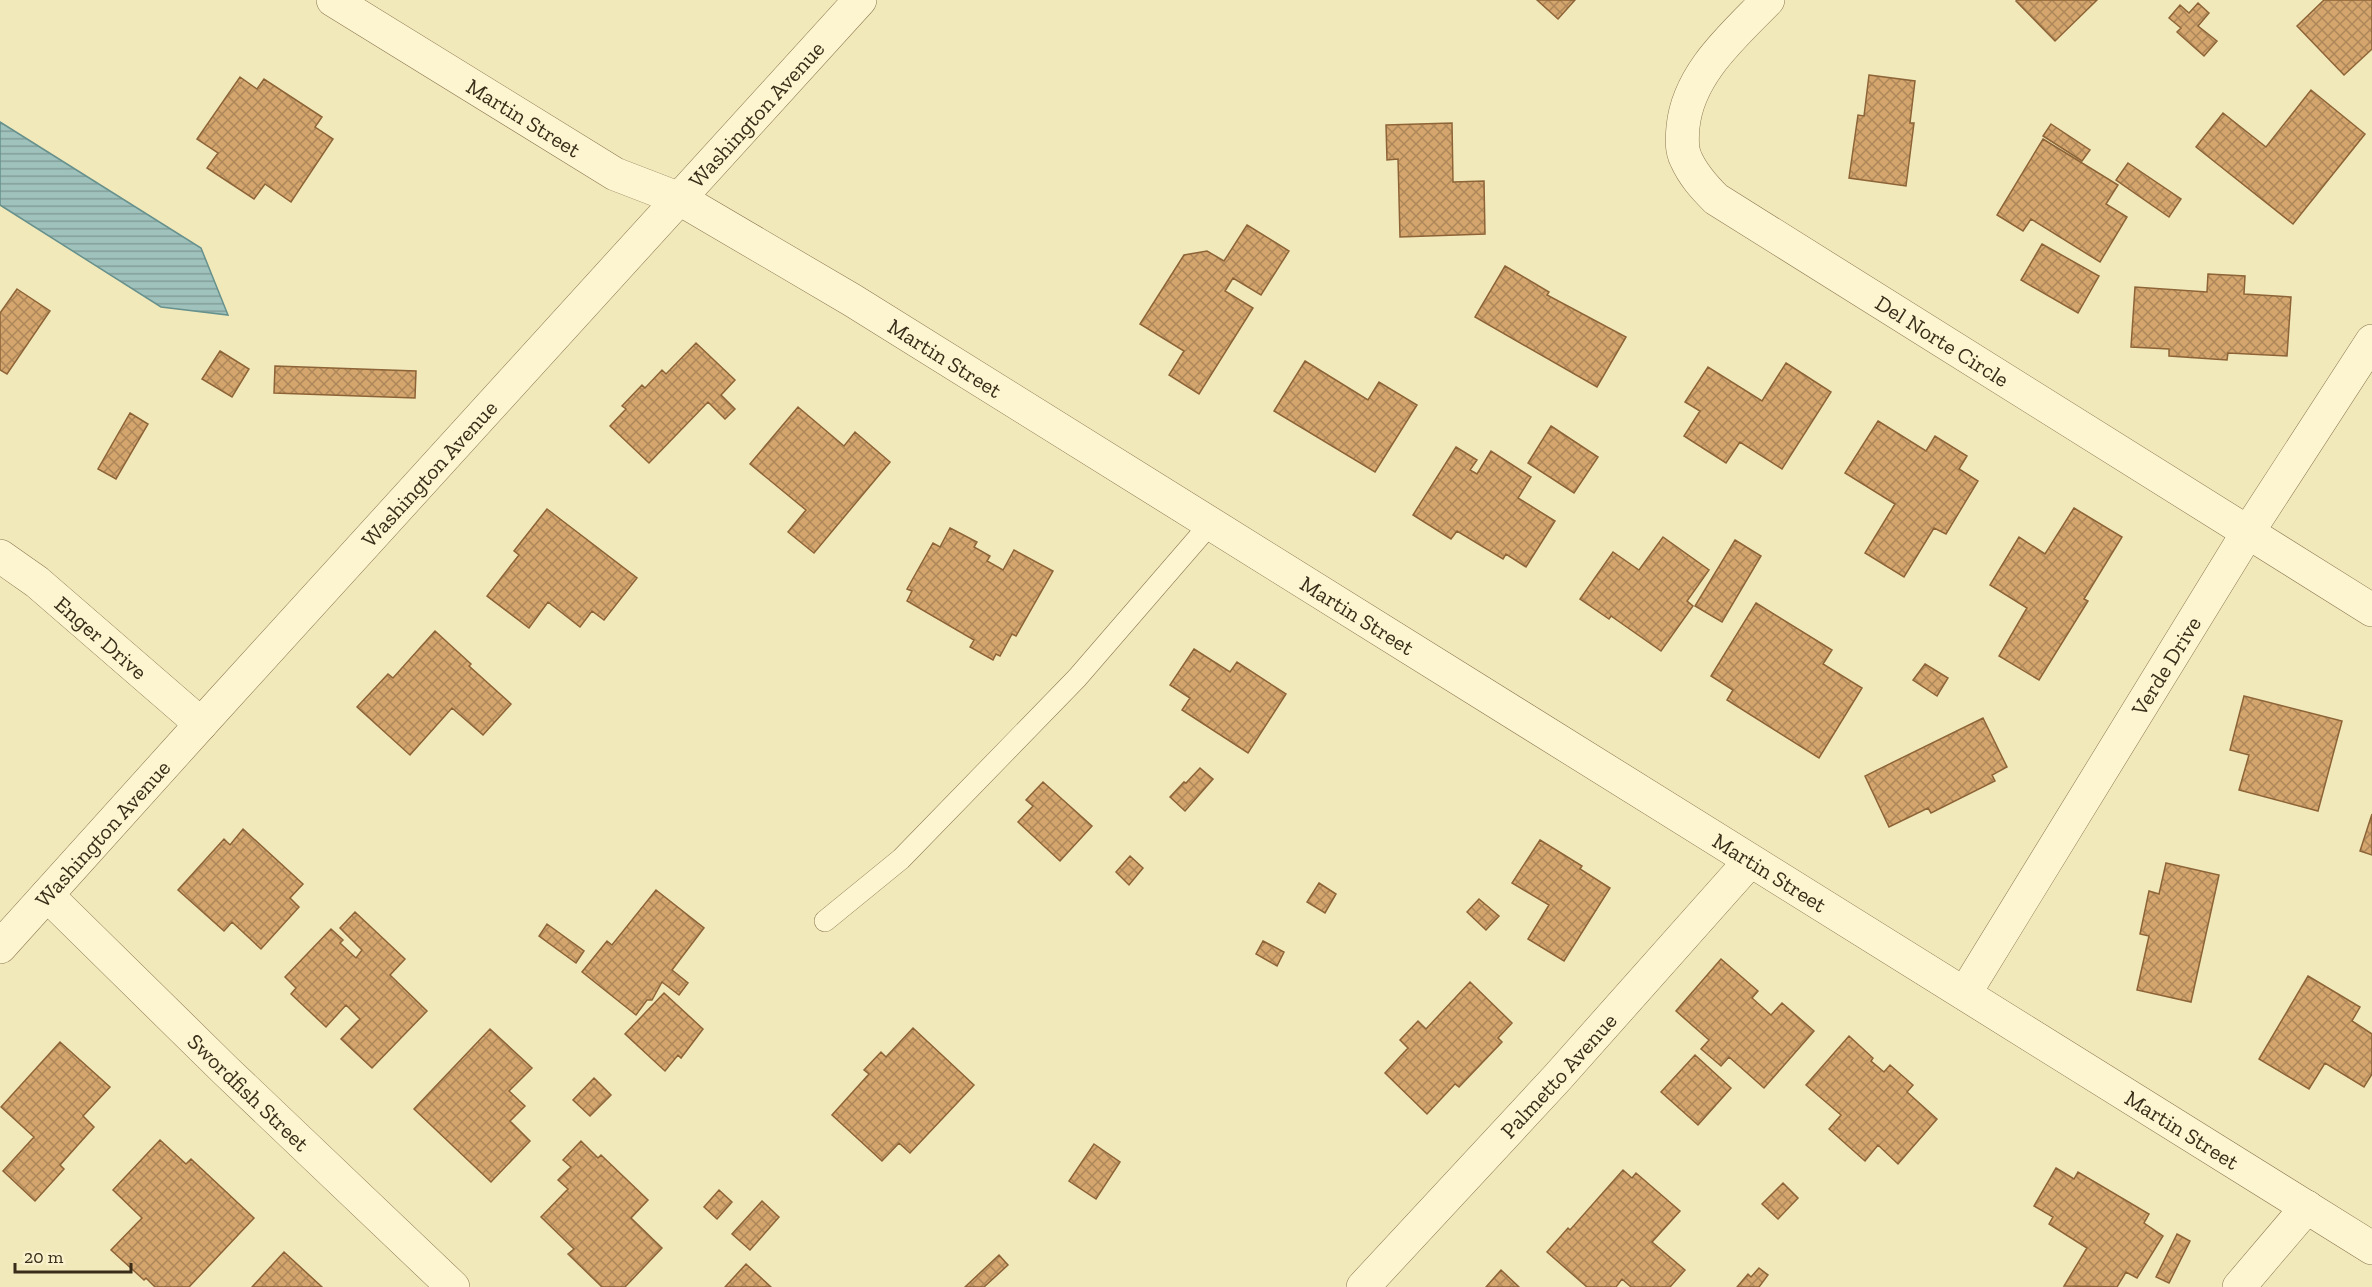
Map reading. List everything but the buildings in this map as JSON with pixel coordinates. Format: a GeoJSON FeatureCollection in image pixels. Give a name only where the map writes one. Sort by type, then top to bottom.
{"type":"FeatureCollection","features":[{"type":"Feature","properties":{"kind":"street","name":"Martin Street"},"geometry":{"type":"LineString","coordinates":[[333,0],[615,174],[681,199],[852,300],[2372,1248]]}},
{"type":"Feature","properties":{"kind":"street","name":"Washington Avenue"},"geometry":{"type":"LineString","coordinates":[[0,947],[860,0]]}},
{"type":"Feature","properties":{"kind":"street","name":"Del Norte Circle"},"geometry":{"type":"LineString","coordinates":[[1768,0],[1721,48],[1700,76],[1684,113],[1682,142],[1685,157],[1700,183],[1716,199],[2372,610]]}},
{"type":"Feature","properties":{"kind":"street","name":"Verde Drive"},"geometry":{"type":"LineString","coordinates":[[1965,993],[2248,532],[2372,341]]}},
{"type":"Feature","properties":{"kind":"street","name":"Enger Drive"},"geometry":{"type":"LineString","coordinates":[[0,556],[37,582],[201,724]]}},
{"type":"Feature","properties":{"kind":"street","name":"Palmetto Avenue"},"geometry":{"type":"LineString","coordinates":[[1363,1287],[1557,1078],[1750,861]]}},
{"type":"Feature","properties":{"kind":"street","name":"Swordfish Street"},"geometry":{"type":"LineString","coordinates":[[47,895],[225,1070],[453,1287]]}},
{"type":"Feature","properties":{"kind":"street"},"geometry":{"type":"LineString","coordinates":[[2239,1287],[2307,1207]]}},
{"type":"Feature","properties":{"kind":"lane"},"geometry":{"type":"LineString","coordinates":[[825,921],[901,859],[1061,694],[1211,523]]}},
{"type":"Feature","properties":{"kind":"water"},"geometry":{"type":"Polygon","coordinates":[[[0,122],[201,248],[228,315],[161,307],[0,205],[0,122]]]}}]}
